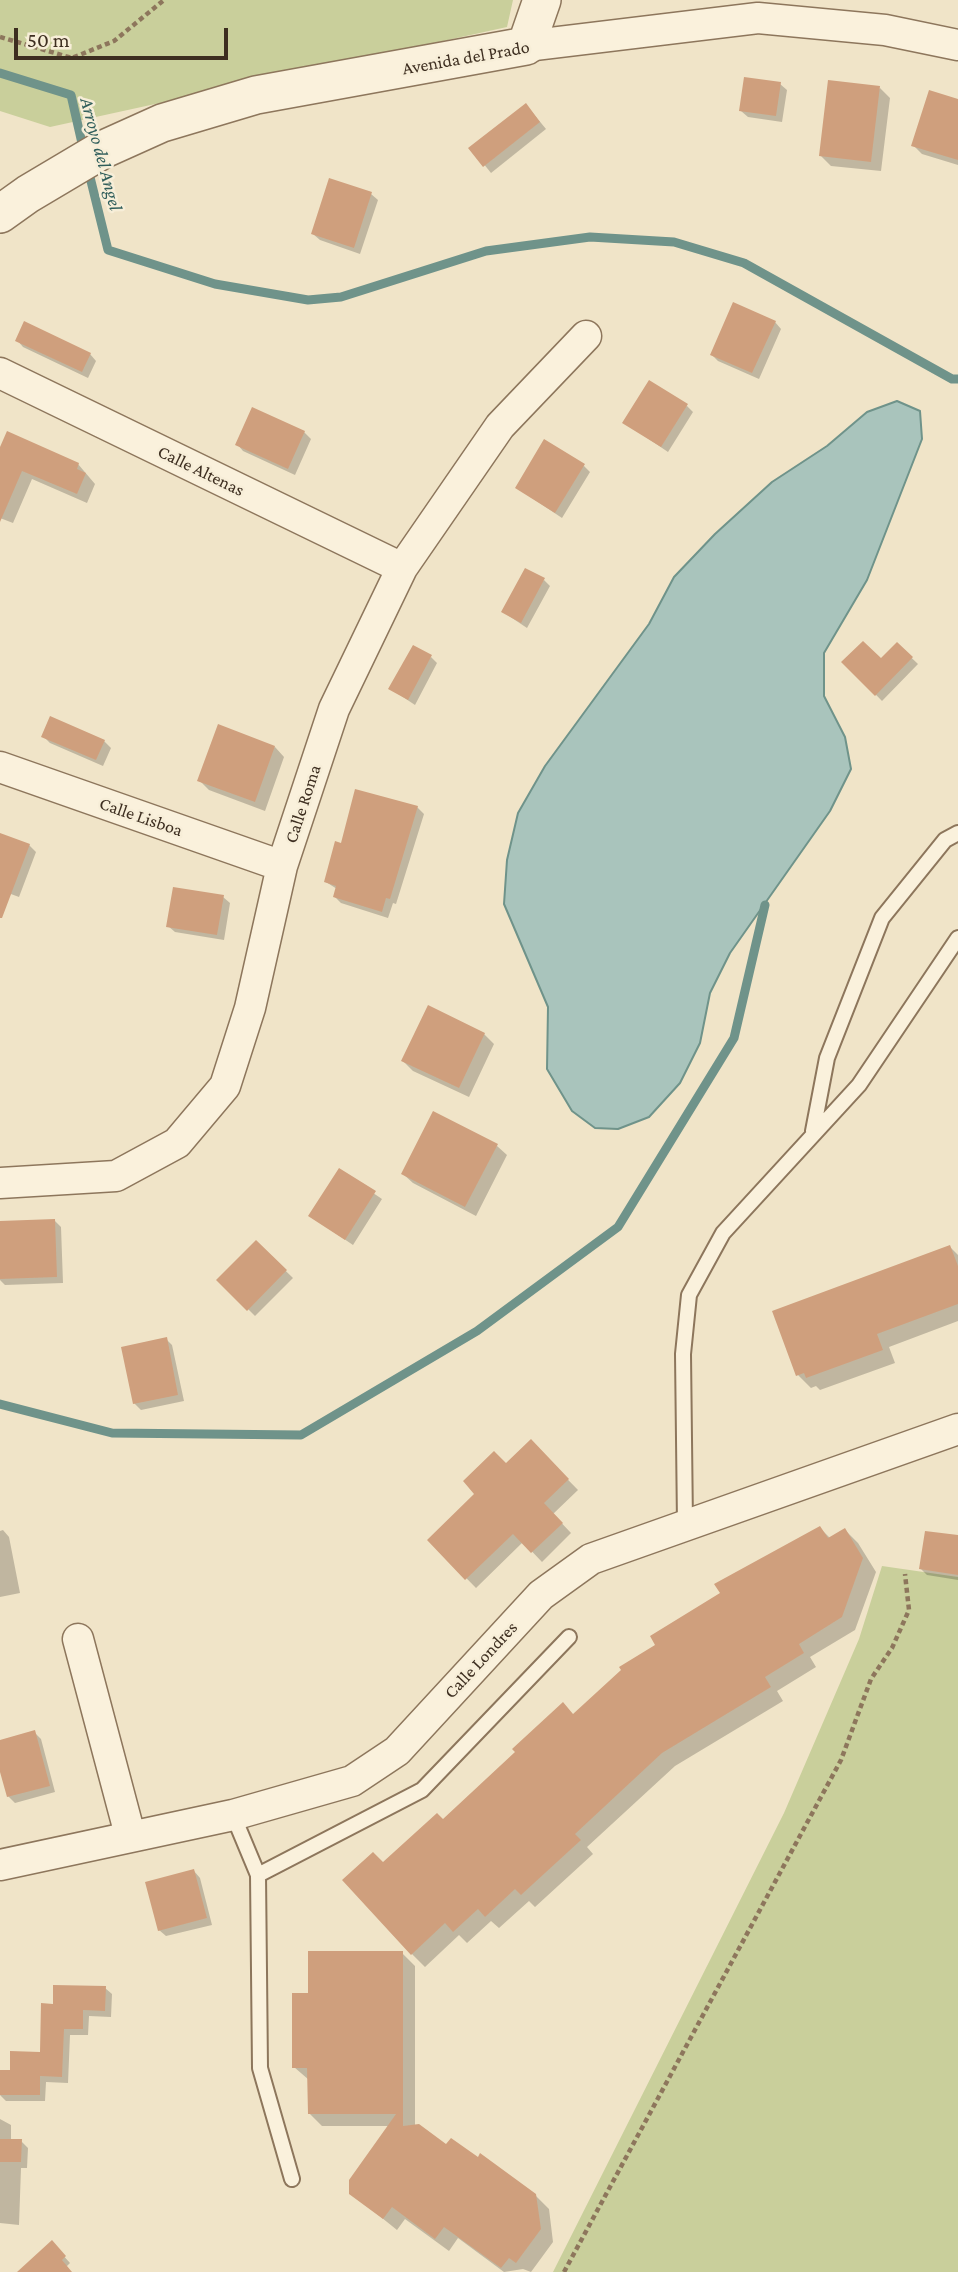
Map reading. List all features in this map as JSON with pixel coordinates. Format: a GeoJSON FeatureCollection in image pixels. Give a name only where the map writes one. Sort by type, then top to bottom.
{"type":"FeatureCollection","features":[{"type":"Feature","properties":{"kind":"street"},"geometry":{"type":"LineString","coordinates":[[526,46],[542,0]]}},
{"type":"Feature","properties":{"kind":"street","name":"Avenida del Prado"},"geometry":{"type":"LineString","coordinates":[[0,214],[102,150],[162,123],[256,95],[526,46],[758,18],[885,30],[958,45]]}},
{"type":"Feature","properties":{"kind":"street","name":"Calle Roma"},"geometry":{"type":"LineString","coordinates":[[0,1183],[116,1176],[177,1143],[225,1086],[250,1008],[282,866],[334,709],[402,568],[500,426],[586,336]]}},
{"type":"Feature","properties":{"kind":"street","name":"Calle Altenas"},"geometry":{"type":"LineString","coordinates":[[0,373],[402,568]]}},
{"type":"Feature","properties":{"kind":"street","name":"Calle Lisboa"},"geometry":{"type":"LineString","coordinates":[[0,767],[282,866]]}},
{"type":"Feature","properties":{"kind":"street","name":"Calle Londres"},"geometry":{"type":"LineString","coordinates":[[0,1865],[233,1815],[352,1781],[397,1751],[541,1595],[591,1559],[958,1429]]}},
{"type":"Feature","properties":{"kind":"street"},"geometry":{"type":"LineString","coordinates":[[78,1639],[130,1835]]}},
{"type":"Feature","properties":{"kind":"lane"},"geometry":{"type":"LineString","coordinates":[[813,1132],[827,1058],[882,918],[945,840],[958,833]]}},
{"type":"Feature","properties":{"kind":"lane"},"geometry":{"type":"LineString","coordinates":[[685,1524],[682,1354],[689,1295],[723,1233],[859,1085],[958,938]]}},
{"type":"Feature","properties":{"kind":"lane"},"geometry":{"type":"LineString","coordinates":[[258,1875],[422,1790],[569,1637]]}},
{"type":"Feature","properties":{"kind":"lane"},"geometry":{"type":"LineString","coordinates":[[233,1815],[258,1875],[260,2068],[292,2179]]}},
{"type":"Feature","properties":{"kind":"path"},"geometry":{"type":"LineString","coordinates":[[0,37],[72,58],[114,41],[164,0]]}},
{"type":"Feature","properties":{"kind":"path"},"geometry":{"type":"LineString","coordinates":[[564,2272],[841,1760],[871,1679],[892,1648],[909,1610],[905,1574]]}},
{"type":"Feature","properties":{"kind":"green space"},"geometry":{"type":"Polygon","coordinates":[[[0,0],[513,0],[507,27],[50,127],[0,111],[0,0]]]}},
{"type":"Feature","properties":{"kind":"green space"},"geometry":{"type":"Polygon","coordinates":[[[882,1566],[958,1577],[958,2272],[553,2272],[784,1813],[859,1639],[882,1566]]]}},
{"type":"Feature","properties":{"kind":"water"},"geometry":{"type":"Polygon","coordinates":[[[897,401],[920,411],[922,439],[867,580],[824,653],[824,696],[845,737],[851,769],[830,811],[730,953],[710,993],[700,1043],[680,1083],[649,1117],[618,1129],[595,1128],[572,1111],[547,1069],[548,1007],[504,904],[507,860],[518,813],[545,766],[649,624],[674,577],[715,534],[772,482],[827,446],[867,412],[897,401]]]}},
{"type":"Feature","properties":{"kind":"building"},"geometry":{"type":"Polygon","coordinates":[[[744,77],[781,82],[776,116],[739,111],[744,77]]]}},
{"type":"Feature","properties":{"kind":"building"},"geometry":{"type":"Polygon","coordinates":[[[828,80],[880,86],[871,162],[819,156],[828,80]]]}},
{"type":"Feature","properties":{"kind":"building"},"geometry":{"type":"Polygon","coordinates":[[[929,90],[958,99],[958,160],[911,146],[929,90]]]}},
{"type":"Feature","properties":{"kind":"building"},"geometry":{"type":"Polygon","coordinates":[[[526,103],[540,122],[483,167],[468,148],[526,103]]]}},
{"type":"Feature","properties":{"kind":"building"},"geometry":{"type":"Polygon","coordinates":[[[329,178],[372,192],[354,248],[311,234],[329,178]]]}},
{"type":"Feature","properties":{"kind":"building"},"geometry":{"type":"Polygon","coordinates":[[[733,302],[776,321],[752,373],[710,355],[733,302]]]}},
{"type":"Feature","properties":{"kind":"building"},"geometry":{"type":"Polygon","coordinates":[[[24,321],[91,353],[82,372],[15,341],[24,321]]]}},
{"type":"Feature","properties":{"kind":"building"},"geometry":{"type":"Polygon","coordinates":[[[649,380],[688,404],[661,447],[622,423],[649,380]]]}},
{"type":"Feature","properties":{"kind":"building"},"geometry":{"type":"Polygon","coordinates":[[[252,407],[305,431],[288,469],[235,445],[252,407]]]}},
{"type":"Feature","properties":{"kind":"building"},"geometry":{"type":"Polygon","coordinates":[[[7,431],[79,463],[77,469],[86,473],[77,494],[22,471],[0,522],[0,447],[7,431]]]}},
{"type":"Feature","properties":{"kind":"building"},"geometry":{"type":"Polygon","coordinates":[[[544,439],[585,464],[555,513],[515,488],[544,439]]]}},
{"type":"Feature","properties":{"kind":"building"},"geometry":{"type":"Polygon","coordinates":[[[525,568],[545,578],[521,623],[501,612],[525,568]]]}},
{"type":"Feature","properties":{"kind":"building"},"geometry":{"type":"Polygon","coordinates":[[[863,641],[881,658],[897,642],[913,657],[875,696],[841,662],[863,641]]]}},
{"type":"Feature","properties":{"kind":"building"},"geometry":{"type":"Polygon","coordinates":[[[413,645],[432,655],[408,700],[388,689],[413,645]]]}},
{"type":"Feature","properties":{"kind":"building"},"geometry":{"type":"Polygon","coordinates":[[[50,716],[105,740],[96,760],[41,737],[50,716]]]}},
{"type":"Feature","properties":{"kind":"building"},"geometry":{"type":"Polygon","coordinates":[[[218,724],[275,746],[255,802],[197,781],[218,724]]]}},
{"type":"Feature","properties":{"kind":"building"},"geometry":{"type":"Polygon","coordinates":[[[355,789],[418,806],[390,899],[386,898],[382,912],[333,897],[336,886],[324,882],[335,841],[341,843],[355,789]]]}},
{"type":"Feature","properties":{"kind":"building"},"geometry":{"type":"Polygon","coordinates":[[[0,833],[30,844],[2,918],[0,918],[0,833]]]}},
{"type":"Feature","properties":{"kind":"building"},"geometry":{"type":"Polygon","coordinates":[[[173,887],[224,895],[217,935],[166,927],[173,887]]]}},
{"type":"Feature","properties":{"kind":"building"},"geometry":{"type":"Polygon","coordinates":[[[428,1005],[485,1033],[459,1088],[401,1061],[428,1005]]]}},
{"type":"Feature","properties":{"kind":"building"},"geometry":{"type":"Polygon","coordinates":[[[433,1111],[498,1144],[465,1207],[401,1174],[433,1111]]]}},
{"type":"Feature","properties":{"kind":"building"},"geometry":{"type":"Polygon","coordinates":[[[339,1168],[376,1191],[345,1240],[308,1216],[339,1168]]]}},
{"type":"Feature","properties":{"kind":"building"},"geometry":{"type":"Polygon","coordinates":[[[55,1219],[57,1277],[0,1279],[0,1221],[55,1219]]]}},
{"type":"Feature","properties":{"kind":"building"},"geometry":{"type":"Polygon","coordinates":[[[256,1240],[287,1270],[247,1311],[216,1280],[256,1240]]]}},
{"type":"Feature","properties":{"kind":"building"},"geometry":{"type":"Polygon","coordinates":[[[950,1245],[958,1266],[958,1304],[877,1334],[883,1350],[806,1378],[804,1373],[796,1376],[772,1311],[950,1245]]]}},
{"type":"Feature","properties":{"kind":"building"},"geometry":{"type":"Polygon","coordinates":[[[167,1337],[178,1395],[133,1404],[121,1347],[167,1337]]]}},
{"type":"Feature","properties":{"kind":"building"},"geometry":{"type":"Polygon","coordinates":[[[531,1439],[569,1479],[544,1503],[563,1523],[531,1553],[513,1534],[465,1580],[427,1540],[474,1494],[463,1481],[494,1451],[506,1463],[531,1439]]]}},
{"type":"Feature","properties":{"kind":"building"},"geometry":{"type":"Polygon","coordinates":[[[820,1526],[828,1538],[845,1528],[863,1558],[842,1617],[799,1644],[804,1653],[765,1677],[771,1687],[662,1753],[575,1834],[581,1840],[521,1895],[515,1889],[485,1917],[478,1909],[453,1932],[445,1923],[411,1955],[342,1880],[373,1852],[383,1862],[437,1813],[443,1819],[515,1752],[512,1749],[563,1702],[573,1714],[621,1670],[619,1667],[655,1645],[650,1636],[720,1593],[714,1584],[820,1526]]]}},
{"type":"Feature","properties":{"kind":"building"},"geometry":{"type":"Polygon","coordinates":[[[925,1531],[958,1535],[958,1575],[919,1569],[925,1531]]]}},
{"type":"Feature","properties":{"kind":"building"},"geometry":{"type":"Polygon","coordinates":[[[35,1730],[50,1786],[7,1797],[0,1772],[0,1740],[35,1730]]]}},
{"type":"Feature","properties":{"kind":"building"},"geometry":{"type":"Polygon","coordinates":[[[194,1869],[207,1918],[158,1931],[145,1882],[194,1869]]]}},
{"type":"Feature","properties":{"kind":"building"},"geometry":{"type":"Polygon","coordinates":[[[308,1951],[403,1951],[403,2126],[419,2124],[446,2144],[451,2138],[478,2157],[480,2153],[536,2194],[541,2229],[516,2263],[509,2258],[501,2268],[444,2227],[435,2239],[392,2207],[383,2219],[349,2194],[349,2180],[396,2114],[308,2114],[307,2068],[292,2068],[292,1993],[308,1993],[308,1951]]]}},
{"type":"Feature","properties":{"kind":"building"},"geometry":{"type":"Polygon","coordinates":[[[53,1985],[106,1986],[105,2011],[83,2010],[83,2029],[64,2029],[62,2077],[40,2076],[40,2095],[0,2095],[0,2070],[10,2070],[10,2051],[40,2052],[41,2003],[53,2004],[53,1985]]]}},
{"type":"Feature","properties":{"kind":"building"},"geometry":{"type":"Polygon","coordinates":[[[0,2139],[22,2139],[21,2162],[0,2162],[0,2139]]]}},
{"type":"Feature","properties":{"kind":"building"},"geometry":{"type":"Polygon","coordinates":[[[52,2240],[66,2256],[62,2260],[72,2272],[17,2272],[52,2240]]]}},
{"type":"Feature","properties":{"kind":"waterway","name":"Arroyo del Angel"},"geometry":{"type":"LineString","coordinates":[[0,73],[71,95],[84,152]]}},
{"type":"Feature","properties":{"kind":"waterway"},"geometry":{"type":"LineString","coordinates":[[88,169],[108,250],[215,284],[308,300],[341,297],[486,251],[590,237],[674,242],[744,263],[952,379],[958,379]]}},
{"type":"Feature","properties":{"kind":"waterway"},"geometry":{"type":"LineString","coordinates":[[0,1404],[112,1433],[301,1435],[477,1331],[618,1227],[734,1038],[765,905]]}}]}
